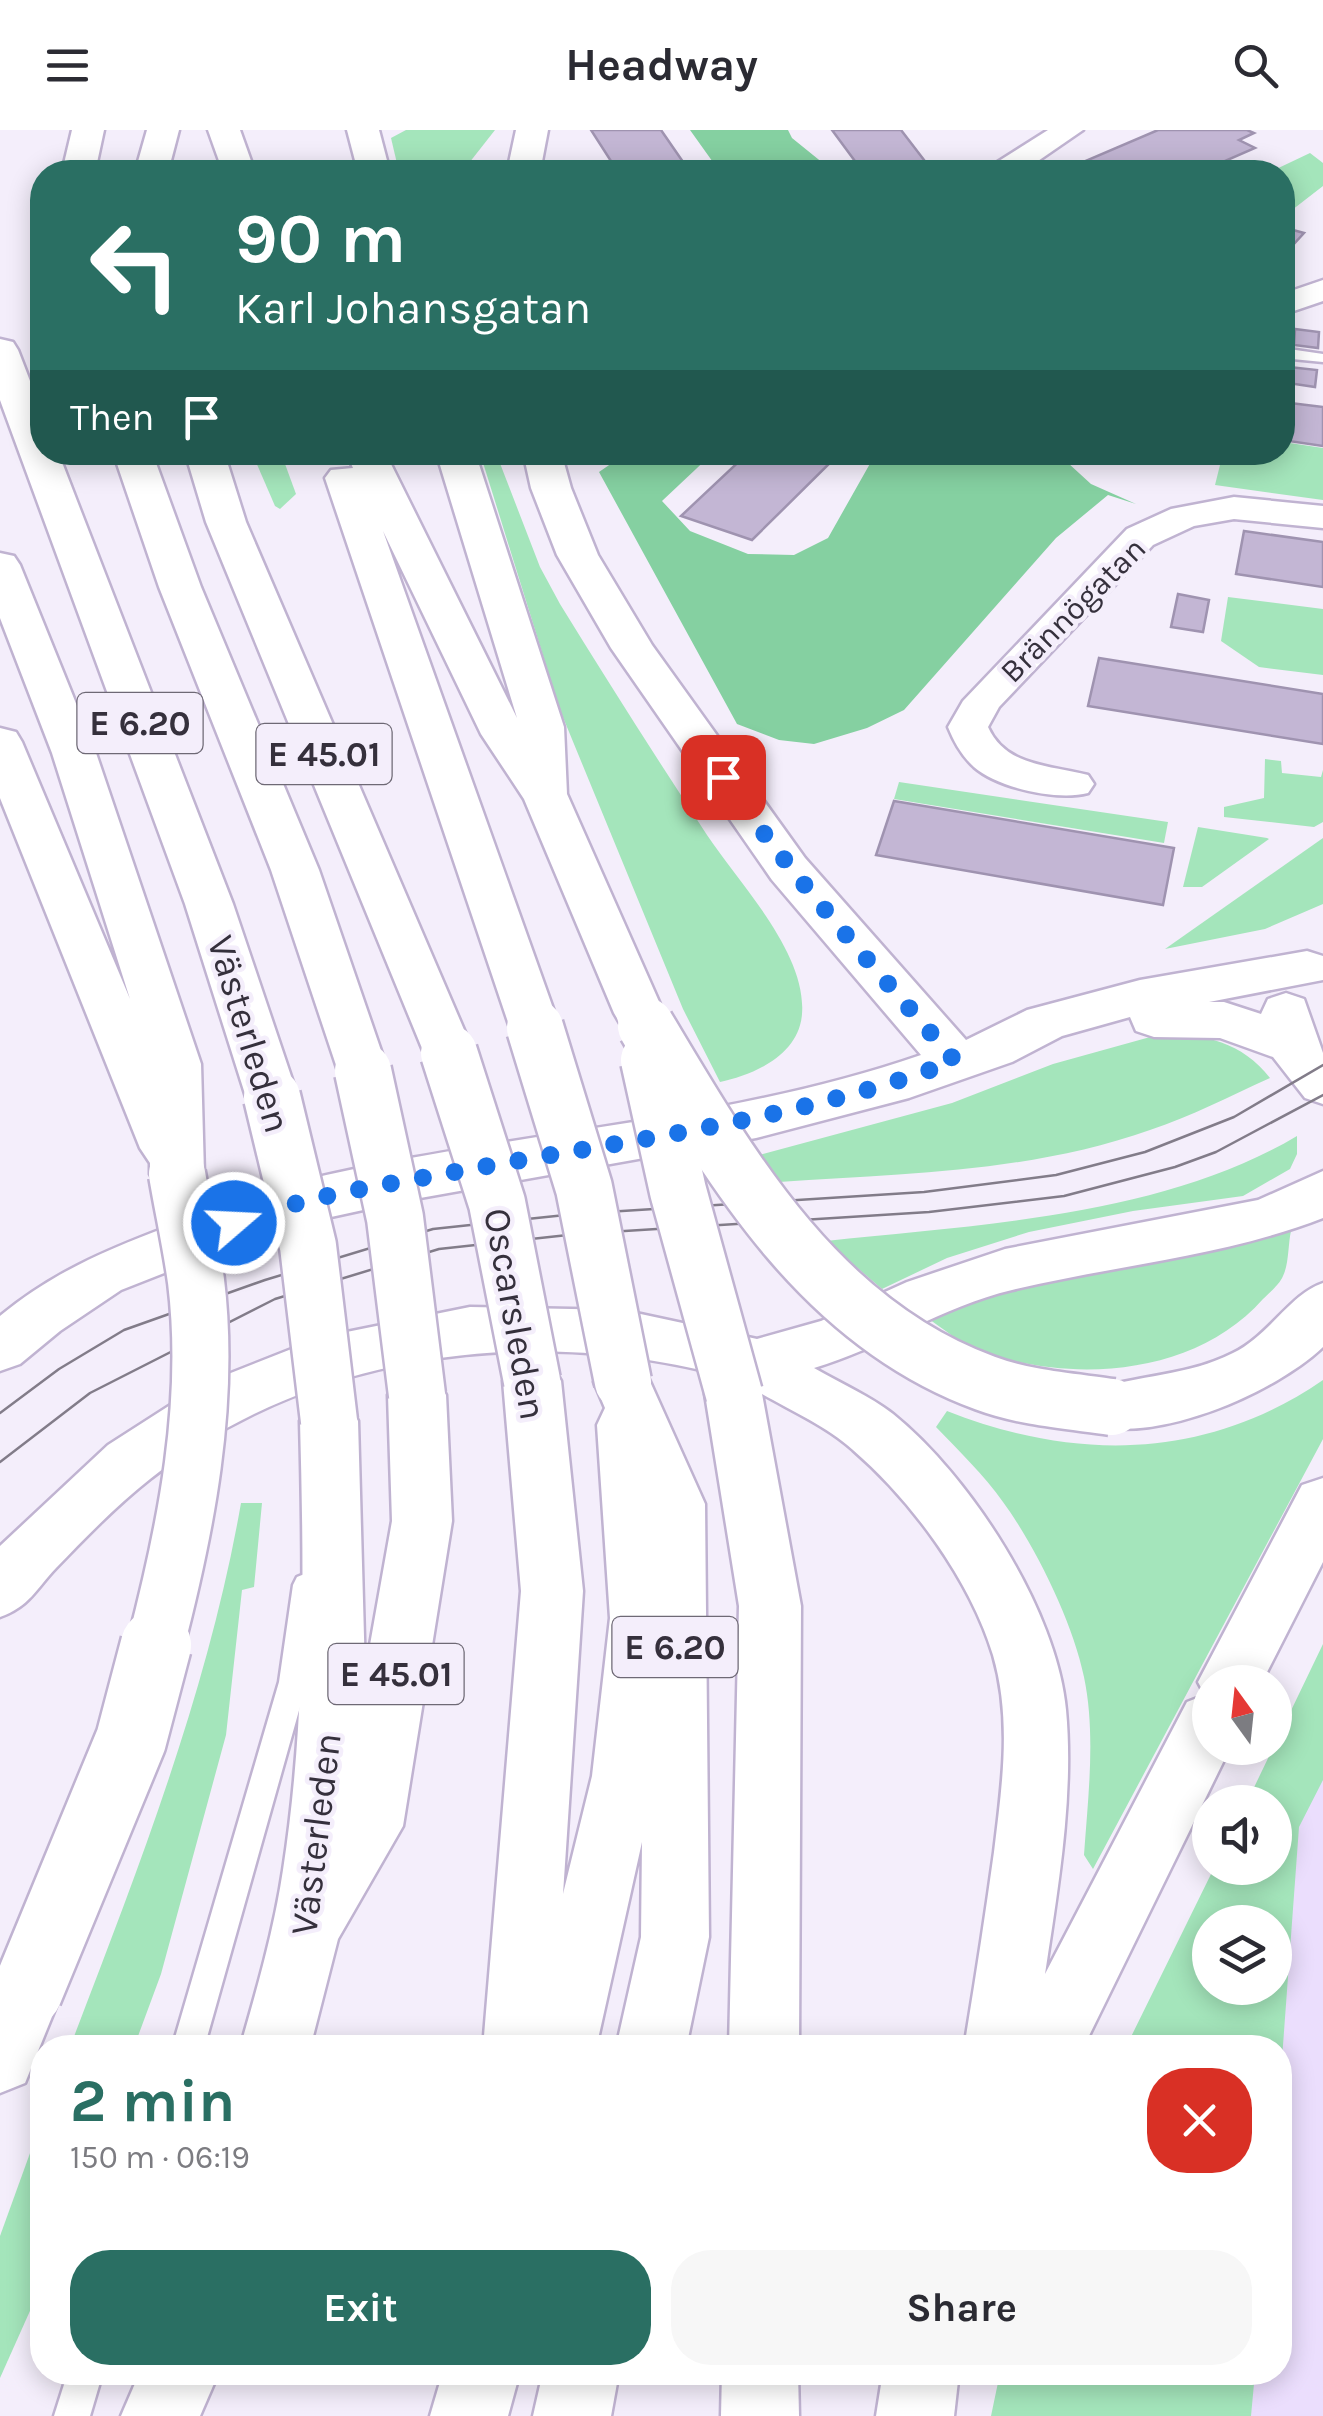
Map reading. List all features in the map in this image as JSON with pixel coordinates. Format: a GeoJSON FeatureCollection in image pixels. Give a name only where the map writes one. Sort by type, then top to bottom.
{"type":"FeatureCollection","features":[{"type":"Feature","properties":{"kind":"main road"},"geometry":{"type":"LineString","coordinates":[[82,160],[88,130]]}},
{"type":"Feature","properties":{"kind":"main road"},"geometry":{"type":"LineString","coordinates":[[153,160],[163,130]]}},
{"type":"Feature","properties":{"kind":"main road"},"geometry":{"type":"LineString","coordinates":[[224,130],[235,160]]}},
{"type":"Feature","properties":{"kind":"main road"},"geometry":{"type":"LineString","coordinates":[[363,130],[371,160]]}},
{"type":"Feature","properties":{"kind":"main road"},"geometry":{"type":"LineString","coordinates":[[526,160],[532,130]]}},
{"type":"Feature","properties":{"kind":"main road","name":"Västerleden"},"geometry":{"type":"LineString","coordinates":[[0,350],[30,430]]}},
{"type":"Feature","properties":{"kind":"main road","name":"Västerleden"},"geometry":{"type":"LineString","coordinates":[[43,465],[209,904],[272,1097],[308,1246],[329,1421],[334,1546],[332,1723],[305,1935],[278,2035]]}},
{"type":"Feature","properties":{"kind":"main road","name":"E 45.01"},"geometry":{"type":"LineString","coordinates":[[137,465],[180,586],[295,870],[364,1071],[395,1218],[416,1396],[422,1521],[370,1826],[305,1935]]}},
{"type":"Feature","properties":{"kind":"main road","name":"Oscarsleden"},"geometry":{"type":"LineString","coordinates":[[208,465],[226,522],[449,1054],[496,1203],[532,1381],[552,1590],[519,2035]]}},
{"type":"Feature","properties":{"kind":"main road","name":"E 6.20"},"geometry":{"type":"LineString","coordinates":[[340,465],[535,1028],[584,1188],[623,1382],[641,1618],[624,1776],[564,2035]]}},
{"type":"Feature","properties":{"kind":"main road"},"geometry":{"type":"LineString","coordinates":[[371,465],[503,734],[546,798],[639,1013],[732,1170],[825,1282],[866,1318],[923,1356],[982,1382],[1031,1396],[1112,1407],[1161,1400],[1256,1370],[1305,1334],[1323,1305]]}},
{"type":"Feature","properties":{"kind":"main road"},"geometry":{"type":"LineString","coordinates":[[459,465],[542,727],[546,798]]}},
{"type":"Feature","properties":{"kind":"main road"},"geometry":{"type":"LineString","coordinates":[[544,465],[549,490],[574,555],[612,618],[767,841],[835,926],[975,1055]]}},
{"type":"Feature","properties":{"kind":"main road"},"geometry":{"type":"LineString","coordinates":[[0,565],[74,753],[176,1064],[177,1174],[196,1283],[198,1386],[184,1538],[132,1740],[0,2058]]}},
{"type":"Feature","properties":{"kind":"main road"},"geometry":{"type":"LineString","coordinates":[[0,742],[177,1174]]}},
{"type":"Feature","properties":{"kind":"main road"},"geometry":{"type":"LineString","coordinates":[[0,1348],[40,1315],[102,1276],[267,1210],[428,1176],[756,1120],[891,1085],[975,1055],[1045,1022],[1140,997],[1315,963]]}},
{"type":"Feature","properties":{"kind":"main road"},"geometry":{"type":"LineString","coordinates":[[1315,963],[1287,999],[1284,1022],[1291,1044],[1310,1074],[1323,1085]]}},
{"type":"Feature","properties":{"kind":"main road"},"geometry":{"type":"LineString","coordinates":[[639,1013],[678,1191],[746,1378],[770,1606],[764,2035]]}},
{"type":"Feature","properties":{"kind":"main road"},"geometry":{"type":"LineString","coordinates":[[975,1055],[1066,1040],[1156,1018],[1180,1017],[1224,1020],[1291,1044]]}},
{"type":"Feature","properties":{"kind":"main road"},"geometry":{"type":"LineString","coordinates":[[746,1378],[927,1298],[1005,1270],[1264,1219],[1306,1203],[1323,1191]]}},
{"type":"Feature","properties":{"kind":"main road"},"geometry":{"type":"LineString","coordinates":[[0,1590],[33,1551],[128,1462],[224,1401],[322,1360],[470,1329],[622,1332],[684,1342],[746,1378],[871,1430],[915,1473],[995,1588],[1024,1655],[1034,1705],[1037,1762],[1001,2035]]}},
{"type":"Feature","properties":{"kind":"main road","name":"E 6.20"},"geometry":{"type":"LineString","coordinates":[[623,1382],[675,1504],[675,1938],[654,2035]]}},
{"type":"Feature","properties":{"kind":"main road"},"geometry":{"type":"LineString","coordinates":[[1239,1665],[1323,1503]]}},
{"type":"Feature","properties":{"kind":"main road"},"geometry":{"type":"LineString","coordinates":[[1052,2035],[1192,1756]]}},
{"type":"Feature","properties":{"kind":"main road"},"geometry":{"type":"LineString","coordinates":[[160,2416],[174,2385]]}},
{"type":"Feature","properties":{"kind":"main road"},"geometry":{"type":"LineString","coordinates":[[469,2416],[478,2385]]}},
{"type":"Feature","properties":{"kind":"main road"},"geometry":{"type":"LineString","coordinates":[[572,2416],[578,2385]]}},
{"type":"Feature","properties":{"kind":"main road"},"geometry":{"type":"LineString","coordinates":[[760,2385],[760,2416]]}},
{"type":"Feature","properties":{"kind":"main road"},"geometry":{"type":"LineString","coordinates":[[915,2416],[919,2385]]}},
{"type":"Feature","properties":{"kind":"street"},"geometry":{"type":"LineString","coordinates":[[1021,160],[1068,130]]}},
{"type":"Feature","properties":{"kind":"street"},"geometry":{"type":"LineString","coordinates":[[1295,300],[1323,290]]}},
{"type":"Feature","properties":{"kind":"street","name":"Brännögatan"},"geometry":{"type":"LineString","coordinates":[[1073,784],[1004,768],[976,749],[968,728],[983,702],[1140,537],[1184,517],[1234,508],[1323,517]]}},
{"type":"Feature","properties":{"kind":"lane"},"geometry":{"type":"LineString","coordinates":[[1295,355],[1318,358]]}},
{"type":"Feature","properties":{"kind":"lane"},"geometry":{"type":"LineString","coordinates":[[192,2035],[293,1682],[329,1421]]}},
{"type":"Feature","properties":{"kind":"lane"},"geometry":{"type":"LineString","coordinates":[[72,2416],[82,2385]]}},
{"type":"Feature","properties":{"kind":"shaded area"},"geometry":{"type":"Polygon","coordinates":[[[1323,1755],[1323,2416],[1150,2416],[1158,2385],[1292,2385],[1292,2035],[1279,2035],[1278,2005],[1292,2005],[1292,1905],[1278,1905],[1281,1885],[1292,1885],[1292,1824],[1323,1755]]]}},
{"type":"Feature","properties":{"kind":"green space"},"geometry":{"type":"Polygon","coordinates":[[[406,130],[495,130],[471,160],[396,160],[391,138],[406,130]]]}},
{"type":"Feature","properties":{"kind":"green space"},"geometry":{"type":"Polygon","coordinates":[[[690,130],[788,130],[819,160],[711,160],[690,130]]]}},
{"type":"Feature","properties":{"kind":"green space"},"geometry":{"type":"Polygon","coordinates":[[[1310,153],[1323,163],[1323,186],[1295,208],[1295,160],[1310,153]]]}},
{"type":"Feature","properties":{"kind":"green space"},"geometry":{"type":"Polygon","coordinates":[[[1295,444],[1323,448],[1323,500],[1215,485],[1220,465],[1295,465],[1295,444]]]}},
{"type":"Feature","properties":{"kind":"green space"},"geometry":{"type":"Polygon","coordinates":[[[257,465],[285,465],[296,494],[280,509],[275,506],[257,465]]]}},
{"type":"Feature","properties":{"kind":"green space"},"geometry":{"type":"Polygon","coordinates":[[[484,465],[501,465],[540,567],[560,604],[707,835],[783,943],[801,991],[802,1014],[793,1041],[773,1061],[720,1082],[683,1009],[560,710],[484,465]]]}},
{"type":"Feature","properties":{"kind":"green space"},"geometry":{"type":"Polygon","coordinates":[[[609,465],[700,465],[662,501],[690,531],[748,554],[794,555],[828,538],[869,465],[1070,465],[1091,484],[1136,504],[1108,495],[1056,538],[904,710],[867,728],[814,744],[779,740],[737,724],[599,472],[609,465]]]}},
{"type":"Feature","properties":{"kind":"green space"},"geometry":{"type":"Polygon","coordinates":[[[1228,597],[1323,609],[1323,675],[1259,667],[1221,641],[1228,597]]]}},
{"type":"Feature","properties":{"kind":"green space"},"geometry":{"type":"Polygon","coordinates":[[[1265,759],[1281,761],[1282,773],[1321,777],[1323,770],[1323,822],[1314,827],[1224,817],[1224,807],[1264,798],[1265,759]]]}},
{"type":"Feature","properties":{"kind":"green space"},"geometry":{"type":"Polygon","coordinates":[[[899,782],[1168,822],[1164,843],[894,799],[899,782]]]}},
{"type":"Feature","properties":{"kind":"green space"},"geometry":{"type":"Polygon","coordinates":[[[1198,827],[1269,839],[1202,887],[1183,887],[1198,827]]]}},
{"type":"Feature","properties":{"kind":"green space"},"geometry":{"type":"Polygon","coordinates":[[[1323,838],[1323,904],[1265,929],[1165,949],[1323,838]]]}},
{"type":"Feature","properties":{"kind":"green space"},"geometry":{"type":"Polygon","coordinates":[[[1161,1034],[1222,1042],[1247,1056],[1270,1078],[1150,1130],[1060,1155],[1013,1163],[779,1182],[759,1155],[952,1103],[1053,1064],[1161,1034]]]}},
{"type":"Feature","properties":{"kind":"green space"},"geometry":{"type":"Polygon","coordinates":[[[1297,1136],[1297,1154],[1290,1169],[1243,1196],[1133,1211],[1029,1232],[947,1258],[882,1289],[826,1241],[1006,1222],[1129,1200],[1245,1163],[1297,1136]]]}},
{"type":"Feature","properties":{"kind":"green space"},"geometry":{"type":"Polygon","coordinates":[[[1291,1231],[1285,1271],[1274,1288],[1235,1325],[1168,1358],[1130,1366],[1053,1368],[979,1351],[927,1318],[1000,1284],[1291,1231]]]}},
{"type":"Feature","properties":{"kind":"green space"},"geometry":{"type":"Polygon","coordinates":[[[1323,1380],[1323,1439],[1202,1665],[1192,1665],[1192,1684],[1093,1869],[1084,1855],[1090,1766],[1088,1699],[1071,1633],[1052,1586],[1016,1520],[988,1482],[936,1427],[947,1411],[995,1428],[1044,1439],[1140,1445],[1233,1426],[1279,1406],[1323,1380]]]}},
{"type":"Feature","properties":{"kind":"green space"},"geometry":{"type":"Polygon","coordinates":[[[241,1503],[262,1503],[254,1587],[242,1590],[226,1735],[161,1974],[138,2035],[74,2035],[169,1779],[227,1573],[241,1503]]]}},
{"type":"Feature","properties":{"kind":"green space"},"geometry":{"type":"Polygon","coordinates":[[[1323,1644],[1323,1780],[1299,1827],[1292,1922],[1292,1905],[1196,1905],[1206,1885],[1292,1885],[1292,1785],[1255,1785],[1265,1765],[1292,1765],[1292,1708],[1323,1644]]]}},
{"type":"Feature","properties":{"kind":"green space"},"geometry":{"type":"Polygon","coordinates":[[[1192,1913],[1192,2005],[1286,2005],[1284,2035],[1132,2035],[1192,1913]]]}},
{"type":"Feature","properties":{"kind":"green space"},"geometry":{"type":"Polygon","coordinates":[[[30,2153],[30,2311],[0,2378],[0,2236],[30,2153]]]}},
{"type":"Feature","properties":{"kind":"green space"},"geometry":{"type":"Polygon","coordinates":[[[997,2385],[1254,2385],[1251,2416],[991,2416],[997,2385]]]}},
{"type":"Feature","properties":{"kind":"building"},"geometry":{"type":"Polygon","coordinates":[[[591,130],[661,130],[682,160],[610,160],[591,130]]]}},
{"type":"Feature","properties":{"kind":"building"},"geometry":{"type":"Polygon","coordinates":[[[832,130],[901,130],[924,160],[854,160],[832,130]]]}},
{"type":"Feature","properties":{"kind":"building"},"geometry":{"type":"Polygon","coordinates":[[[1158,130],[1254,133],[1239,140],[1255,148],[1228,160],[1088,160],[1158,130]]]}},
{"type":"Feature","properties":{"kind":"building"},"geometry":{"type":"Polygon","coordinates":[[[1295,329],[1319,332],[1318,348],[1295,345],[1295,329]]]}},
{"type":"Feature","properties":{"kind":"building"},"geometry":{"type":"Polygon","coordinates":[[[1295,368],[1317,370],[1315,387],[1295,384],[1295,368]]]}},
{"type":"Feature","properties":{"kind":"building"},"geometry":{"type":"Polygon","coordinates":[[[1295,404],[1323,407],[1323,446],[1295,442],[1295,404]]]}},
{"type":"Feature","properties":{"kind":"building"},"geometry":{"type":"Polygon","coordinates":[[[735,465],[828,465],[752,540],[681,516],[735,465]]]}},
{"type":"Feature","properties":{"kind":"building"},"geometry":{"type":"Polygon","coordinates":[[[1244,531],[1323,542],[1323,587],[1236,574],[1244,531]]]}},
{"type":"Feature","properties":{"kind":"building"},"geometry":{"type":"Polygon","coordinates":[[[1178,594],[1209,600],[1203,632],[1171,627],[1178,594]]]}},
{"type":"Feature","properties":{"kind":"building"},"geometry":{"type":"Polygon","coordinates":[[[1099,658],[1323,694],[1323,744],[1088,706],[1099,658]]]}},
{"type":"Feature","properties":{"kind":"building"},"geometry":{"type":"Polygon","coordinates":[[[894,801],[1174,848],[1163,905],[876,855],[894,801]]]}},
{"type":"Feature","properties":{"kind":"tram line"},"geometry":{"type":"LineString","coordinates":[[0,1413],[59,1369],[124,1330],[265,1280],[433,1229],[575,1214],[924,1192],[1056,1175],[1145,1152],[1234,1117],[1323,1065]]}},
{"type":"Feature","properties":{"kind":"tram line"},"geometry":{"type":"LineString","coordinates":[[0,1462],[90,1393],[275,1299],[439,1249],[577,1234],[929,1212],[1064,1196],[1175,1167],[1216,1152],[1323,1095]]}},
{"type":"Feature","properties":{"kind":"route"},"geometry":{"type":"LineString","coordinates":[[234,1223],[267,1210],[409,1180],[756,1120],[891,1085],[955,1061],[835,926],[767,841],[723,777]]}}]}
